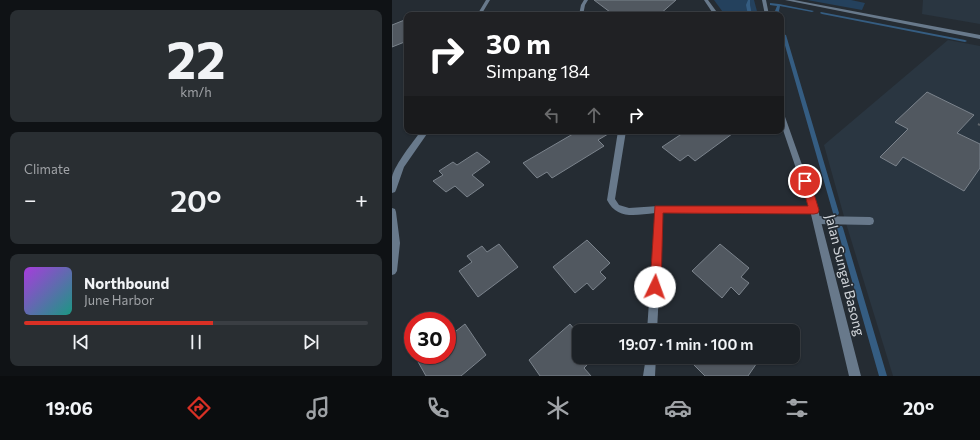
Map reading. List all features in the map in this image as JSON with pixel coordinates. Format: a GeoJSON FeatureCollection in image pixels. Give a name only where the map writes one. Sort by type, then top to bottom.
{"type":"FeatureCollection","features":[{"type":"Feature","properties":{"kind":"street"},"geometry":{"type":"LineString","coordinates":[[481,12],[488,0]]}},
{"type":"Feature","properties":{"kind":"street"},"geometry":{"type":"LineString","coordinates":[[582,12],[586,0]]}},
{"type":"Feature","properties":{"kind":"street"},"geometry":{"type":"LineString","coordinates":[[706,0],[715,12]]}},
{"type":"Feature","properties":{"kind":"street"},"geometry":{"type":"LineString","coordinates":[[764,0],[766,12]]}},
{"type":"Feature","properties":{"kind":"street"},"geometry":{"type":"LineString","coordinates":[[787,0],[980,36]]}},
{"type":"Feature","properties":{"kind":"street","name":"Jalan Sungai Basong"},"geometry":{"type":"LineString","coordinates":[[784,123],[817,220],[855,376]]}},
{"type":"Feature","properties":{"kind":"street"},"geometry":{"type":"LineString","coordinates":[[392,190],[393,182],[404,162],[423,134]]}},
{"type":"Feature","properties":{"kind":"street"},"geometry":{"type":"LineString","coordinates":[[622,134],[611,200],[616,207],[629,212],[659,209],[814,210]]}},
{"type":"Feature","properties":{"kind":"street"},"geometry":{"type":"LineString","coordinates":[[652,324],[659,209]]}},
{"type":"Feature","properties":{"kind":"street"},"geometry":{"type":"LineString","coordinates":[[392,212],[396,243],[392,271]]}},
{"type":"Feature","properties":{"kind":"street"},"geometry":{"type":"LineString","coordinates":[[817,220],[870,221]]}},
{"type":"Feature","properties":{"kind":"street"},"geometry":{"type":"LineString","coordinates":[[649,376],[650,364]]}},
{"type":"Feature","properties":{"kind":"shaded area"},"geometry":{"type":"Polygon","coordinates":[[[714,0],[754,0],[757,12],[723,12],[714,0]]]}},
{"type":"Feature","properties":{"kind":"shaded area"},"geometry":{"type":"Polygon","coordinates":[[[807,0],[851,0],[865,3],[862,10],[807,0]]]}},
{"type":"Feature","properties":{"kind":"shaded area"},"geometry":{"type":"Polygon","coordinates":[[[923,0],[980,0],[980,24],[922,14],[923,0]]]}},
{"type":"Feature","properties":{"kind":"shaded area"},"geometry":{"type":"Polygon","coordinates":[[[948,40],[980,46],[980,376],[893,376],[845,220],[824,145],[948,40]]]}},
{"type":"Feature","properties":{"kind":"building"},"geometry":{"type":"Polygon","coordinates":[[[594,0],[676,0],[662,12],[610,12],[594,0]]]}},
{"type":"Feature","properties":{"kind":"building"},"geometry":{"type":"Polygon","coordinates":[[[404,20],[404,42],[392,47],[392,25],[404,20]]]}},
{"type":"Feature","properties":{"kind":"building"},"geometry":{"type":"Polygon","coordinates":[[[927,92],[974,115],[957,133],[980,144],[980,168],[964,191],[903,157],[896,166],[880,157],[908,129],[895,122],[927,92]]]}},
{"type":"Feature","properties":{"kind":"building"},"geometry":{"type":"Polygon","coordinates":[[[573,134],[608,134],[598,140],[604,146],[552,178],[547,172],[537,178],[523,163],[573,134]]]}},
{"type":"Feature","properties":{"kind":"building"},"geometry":{"type":"Polygon","coordinates":[[[682,134],[732,134],[695,161],[688,155],[680,161],[662,147],[682,134]]]}},
{"type":"Feature","properties":{"kind":"building"},"geometry":{"type":"Polygon","coordinates":[[[477,152],[490,162],[472,175],[484,185],[467,197],[455,186],[446,192],[433,181],[443,175],[439,171],[453,162],[457,165],[477,152]]]}},
{"type":"Feature","properties":{"kind":"building"},"geometry":{"type":"Polygon","coordinates":[[[587,240],[610,263],[600,272],[606,278],[593,290],[587,283],[575,293],[553,267],[587,240]]]}},
{"type":"Feature","properties":{"kind":"building"},"geometry":{"type":"Polygon","coordinates":[[[499,244],[518,267],[478,297],[459,271],[472,262],[467,256],[482,246],[487,252],[499,244]]]}},
{"type":"Feature","properties":{"kind":"building"},"geometry":{"type":"Polygon","coordinates":[[[720,244],[749,268],[741,277],[749,283],[739,295],[731,287],[722,298],[692,271],[720,244]]]}},
{"type":"Feature","properties":{"kind":"building"},"geometry":{"type":"Polygon","coordinates":[[[465,324],[486,355],[461,376],[426,376],[419,364],[456,364],[456,331],[465,324]]]}},
{"type":"Feature","properties":{"kind":"building"},"geometry":{"type":"Polygon","coordinates":[[[570,324],[572,326],[572,364],[588,364],[584,368],[591,376],[540,376],[529,360],[570,324]]]}},
{"type":"Feature","properties":{"kind":"building"},"geometry":{"type":"Polygon","coordinates":[[[693,364],[756,364],[748,376],[705,376],[693,364]]]}},
{"type":"Feature","properties":{"kind":"waterway"},"geometry":{"type":"LineString","coordinates":[[749,0],[749,12]]}},
{"type":"Feature","properties":{"kind":"waterway"},"geometry":{"type":"LineString","coordinates":[[771,4],[779,5]]}},
{"type":"Feature","properties":{"kind":"waterway"},"geometry":{"type":"LineString","coordinates":[[779,5],[812,11]]}},
{"type":"Feature","properties":{"kind":"waterway"},"geometry":{"type":"LineString","coordinates":[[778,12],[779,5]]}},
{"type":"Feature","properties":{"kind":"waterway"},"geometry":{"type":"LineString","coordinates":[[822,13],[965,41]]}},
{"type":"Feature","properties":{"kind":"waterway"},"geometry":{"type":"LineString","coordinates":[[784,35],[836,213]]}},
{"type":"Feature","properties":{"kind":"waterway"},"geometry":{"type":"LineString","coordinates":[[840,228],[883,376]]}},
{"type":"Feature","properties":{"kind":"route"},"geometry":{"type":"LineString","coordinates":[[655,287],[659,209],[814,210],[805,181]]}}]}
